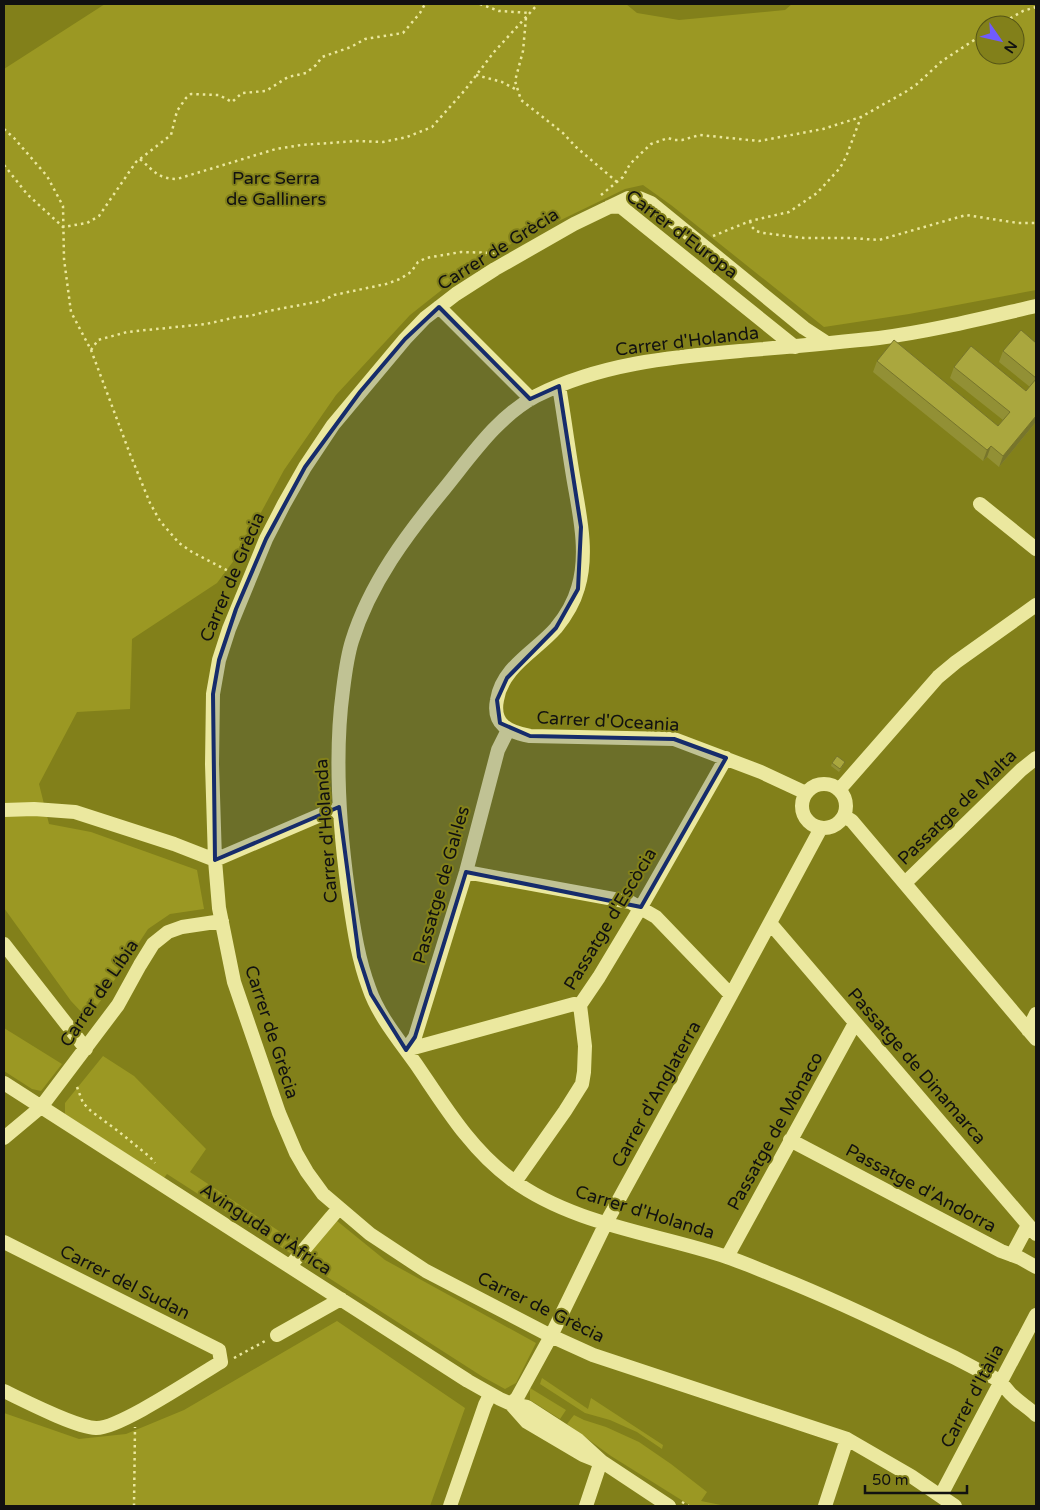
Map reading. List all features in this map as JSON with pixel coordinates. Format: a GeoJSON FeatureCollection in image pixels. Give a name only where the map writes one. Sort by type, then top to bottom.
{"type":"FeatureCollection","features":[{"type":"Feature","properties":{"kind":"street","name":"Carrer d'Europa"},"geometry":{"type":"LineString","coordinates":[[609,207],[628,198],[639,198],[651,203],[804,328],[826,343]]}},
{"type":"Feature","properties":{"kind":"street","name":"Carrer d'Europa"},"geometry":{"type":"LineString","coordinates":[[609,207],[620,206],[795,347]]}},
{"type":"Feature","properties":{"kind":"street","name":"Carrer de Grècia"},"geometry":{"type":"LineString","coordinates":[[609,207],[495,268],[425,318],[333,425],[305,467],[284,504],[248,581],[223,644],[213,694],[212,764],[215,860],[219,908],[234,982],[278,1113],[296,1153],[323,1194],[370,1234],[426,1271],[551,1336],[593,1354],[847,1439],[911,1476],[955,1506]]}},
{"type":"Feature","properties":{"kind":"street","name":"Carrer d'Holanda"},"geometry":{"type":"LineString","coordinates":[[1036,306],[941,328],[882,337],[656,360],[579,377],[531,399],[495,429],[412,528],[392,557],[362,616],[351,644],[340,714],[340,808],[343,852],[359,957],[371,994],[390,1028],[463,1133],[479,1152],[515,1182],[539,1196],[606,1223],[727,1257],[864,1314],[969,1364],[1001,1382],[1009,1393],[1036,1415]]}},
{"type":"Feature","properties":{"kind":"street"},"geometry":{"type":"LineString","coordinates":[[439,307],[531,399]]}},
{"type":"Feature","properties":{"kind":"street"},"geometry":{"type":"LineString","coordinates":[[508,730],[500,723],[497,713],[497,700],[500,690],[514,666],[556,628],[572,603],[581,576],[581,527],[560,386]]}},
{"type":"Feature","properties":{"kind":"street"},"geometry":{"type":"LineString","coordinates":[[980,504],[1036,549]]}},
{"type":"Feature","properties":{"kind":"street"},"geometry":{"type":"LineString","coordinates":[[839,790],[938,677],[1036,605]]}},
{"type":"Feature","properties":{"kind":"street","name":"Carrer d'Oceania"},"geometry":{"type":"LineString","coordinates":[[508,730],[516,734],[546,737],[674,739],[726,758],[806,793]]}},
{"type":"Feature","properties":{"kind":"street","name":"Passatge de Gal·les"},"geometry":{"type":"LineString","coordinates":[[406,1050],[414,1037],[466,872],[498,750],[508,730]]}},
{"type":"Feature","properties":{"kind":"street","name":"Passatge d'Escòcia"},"geometry":{"type":"LineString","coordinates":[[515,1182],[575,1097],[582,1084],[585,1046],[580,1005],[599,977],[726,758]]}},
{"type":"Feature","properties":{"kind":"street","name":"Passatge de Malta"},"geometry":{"type":"LineString","coordinates":[[905,883],[1021,770],[1036,758]]}},
{"type":"Feature","properties":{"kind":"street"},"geometry":{"type":"LineString","coordinates":[[825,784],[839,790],[846,802],[844,816],[834,826],[820,828],[812,825],[806,819],[802,810],[802,801],[806,793],[811,788],[825,784]]}},
{"type":"Feature","properties":{"kind":"street"},"geometry":{"type":"LineString","coordinates":[[4,810],[56,809],[75,812],[174,844],[215,860],[340,808]]}},
{"type":"Feature","properties":{"kind":"street"},"geometry":{"type":"LineString","coordinates":[[844,816],[852,821],[1032,1034]]}},
{"type":"Feature","properties":{"kind":"street","name":"Carrer d'Anglaterra"},"geometry":{"type":"LineString","coordinates":[[511,1404],[517,1398],[551,1336],[606,1223],[732,996],[820,828]]}},
{"type":"Feature","properties":{"kind":"street"},"geometry":{"type":"LineString","coordinates":[[466,872],[630,902],[656,917],[732,996]]}},
{"type":"Feature","properties":{"kind":"street","name":"Carrer de Líbia"},"geometry":{"type":"LineString","coordinates":[[4,1138],[41,1107],[86,1049],[118,1005],[153,944],[168,932],[222,921]]}},
{"type":"Feature","properties":{"kind":"street","name":"Passatge de Dinamarca"},"geometry":{"type":"LineString","coordinates":[[770,923],[1032,1229]]}},
{"type":"Feature","properties":{"kind":"street"},"geometry":{"type":"LineString","coordinates":[[4,944],[86,1049]]}},
{"type":"Feature","properties":{"kind":"street"},"geometry":{"type":"LineString","coordinates":[[406,1050],[574,1004],[580,1005]]}},
{"type":"Feature","properties":{"kind":"street"},"geometry":{"type":"LineString","coordinates":[[1032,1034],[1036,1014]]}},
{"type":"Feature","properties":{"kind":"street","name":"Passatge de Mònaco"},"geometry":{"type":"LineString","coordinates":[[727,1257],[855,1023]]}},
{"type":"Feature","properties":{"kind":"street","name":"Avinguda d'Àfrica"},"geometry":{"type":"LineString","coordinates":[[4,1083],[490,1395],[511,1404],[527,1422],[583,1455],[601,1462],[669,1506]]}},
{"type":"Feature","properties":{"kind":"street","name":"Passatge d'Andorra"},"geometry":{"type":"LineString","coordinates":[[790,1140],[1001,1251],[1036,1267]]}},
{"type":"Feature","properties":{"kind":"street"},"geometry":{"type":"LineString","coordinates":[[290,1266],[339,1208]]}},
{"type":"Feature","properties":{"kind":"street"},"geometry":{"type":"LineString","coordinates":[[1012,1256],[1032,1229]]}},
{"type":"Feature","properties":{"kind":"street","name":"Carrer del Sudan"},"geometry":{"type":"LineString","coordinates":[[4,1242],[219,1350],[227,1360]]}},
{"type":"Feature","properties":{"kind":"street"},"geometry":{"type":"LineString","coordinates":[[276,1335],[341,1300]]}},
{"type":"Feature","properties":{"kind":"street","name":"Carrer d'Itàlia"},"geometry":{"type":"LineString","coordinates":[[941,1496],[1036,1315]]}},
{"type":"Feature","properties":{"kind":"street"},"geometry":{"type":"LineString","coordinates":[[4,1391],[76,1423],[96,1428],[114,1424],[136,1413],[227,1360]]}},
{"type":"Feature","properties":{"kind":"street"},"geometry":{"type":"LineString","coordinates":[[450,1506],[490,1395]]}},
{"type":"Feature","properties":{"kind":"street"},"geometry":{"type":"LineString","coordinates":[[825,1506],[847,1439]]}},
{"type":"Feature","properties":{"kind":"street"},"geometry":{"type":"LineString","coordinates":[[586,1506],[601,1462]]}},
{"type":"Feature","properties":{"kind":"path"},"geometry":{"type":"LineString","coordinates":[[63,228],[87,223],[99,216],[136,162],[172,134],[177,111],[191,94],[219,95],[232,102],[242,93],[266,91],[288,77],[306,73],[322,57],[351,47],[365,39],[403,33],[425,4]]}},
{"type":"Feature","properties":{"kind":"path"},"geometry":{"type":"LineString","coordinates":[[480,4],[499,11],[530,13]]}},
{"type":"Feature","properties":{"kind":"path"},"geometry":{"type":"LineString","coordinates":[[140,159],[165,179],[177,179],[276,149],[300,145],[357,141],[383,142],[407,137],[432,127],[494,52],[538,4]]}},
{"type":"Feature","properties":{"kind":"path"},"geometry":{"type":"LineString","coordinates":[[1016,15],[1036,7]]}},
{"type":"Feature","properties":{"kind":"path"},"geometry":{"type":"LineString","coordinates":[[526,17],[523,51],[515,81],[521,100],[563,133],[576,147],[617,182],[623,177],[630,164],[650,144],[668,138],[682,140],[700,135],[759,141],[823,129],[860,117],[907,91],[942,61],[975,40]]}},
{"type":"Feature","properties":{"kind":"path"},"geometry":{"type":"LineString","coordinates":[[476,75],[502,82],[518,90]]}},
{"type":"Feature","properties":{"kind":"path"},"geometry":{"type":"LineString","coordinates":[[701,244],[714,235],[750,221],[789,212],[818,193],[840,168],[860,117]]}},
{"type":"Feature","properties":{"kind":"path"},"geometry":{"type":"LineString","coordinates":[[4,129],[47,176],[63,206],[64,259],[71,312],[90,350],[150,503],[160,521],[175,538],[192,552],[248,581]]}},
{"type":"Feature","properties":{"kind":"path"},"geometry":{"type":"LineString","coordinates":[[4,166],[27,194],[63,228]]}},
{"type":"Feature","properties":{"kind":"path"},"geometry":{"type":"LineString","coordinates":[[750,221],[756,231],[763,233],[804,238],[879,240],[966,215],[1018,223],[1036,223]]}},
{"type":"Feature","properties":{"kind":"path"},"geometry":{"type":"LineString","coordinates":[[90,350],[98,340],[127,332],[206,324],[250,316],[322,301],[334,295],[386,284],[400,280],[411,272],[418,262],[426,258],[460,252],[519,254]]}},
{"type":"Feature","properties":{"kind":"path"},"geometry":{"type":"LineString","coordinates":[[227,1360],[276,1335]]}},
{"type":"Feature","properties":{"kind":"path"},"geometry":{"type":"LineString","coordinates":[[134,1506],[136,1413]]}},
{"type":"Feature","properties":{"kind":"highlighted area"},"geometry":{"type":"Polygon","coordinates":[[[439,307],[530,399],[559,386],[581,527],[578,589],[556,628],[507,678],[497,700],[500,723],[530,736],[674,739],[726,758],[641,907],[466,872],[415,1037],[406,1050],[371,994],[359,957],[339,807],[215,860],[213,694],[219,660],[236,609],[266,539],[305,467],[360,392],[405,339],[439,307]]]}},
{"type":"Feature","properties":{"kind":"green space","name":"Parc Serra de Galliners"},"geometry":{"type":"Polygon","coordinates":[[[105,4],[626,4],[637,13],[679,20],[785,10],[792,4],[1036,4],[1036,290],[909,314],[824,327],[671,205],[643,185],[625,189],[482,258],[410,315],[336,395],[284,470],[238,555],[217,583],[132,639],[130,709],[77,712],[39,784],[49,824],[91,832],[197,870],[204,909],[170,914],[148,929],[102,999],[87,1018],[71,1001],[4,908],[4,69],[105,4]]]}},
{"type":"Feature","properties":{"kind":"green space"},"geometry":{"type":"Polygon","coordinates":[[[4,1028],[62,1064],[41,1091],[32,1089],[4,1071],[4,1028]]]}},
{"type":"Feature","properties":{"kind":"green space"},"geometry":{"type":"Polygon","coordinates":[[[103,1056],[134,1076],[206,1149],[190,1172],[300,1245],[326,1212],[385,1260],[536,1343],[516,1383],[505,1389],[483,1377],[167,1174],[164,1178],[65,1114],[65,1103],[103,1056]]]}},
{"type":"Feature","properties":{"kind":"green space"},"geometry":{"type":"Polygon","coordinates":[[[337,1321],[465,1408],[430,1506],[4,1506],[4,1413],[79,1439],[126,1434],[184,1410],[337,1321]]]}},
{"type":"Feature","properties":{"kind":"green space"},"geometry":{"type":"Polygon","coordinates":[[[542,1378],[588,1409],[591,1398],[663,1445],[662,1449],[637,1432],[610,1420],[585,1413],[540,1384],[542,1378]]]}},
{"type":"Feature","properties":{"kind":"green space"},"geometry":{"type":"Polygon","coordinates":[[[530,1388],[566,1410],[560,1419],[530,1400],[530,1388]]]}},
{"type":"Feature","properties":{"kind":"green space"},"geometry":{"type":"Polygon","coordinates":[[[574,1415],[639,1442],[707,1492],[701,1501],[726,1506],[691,1506],[611,1456],[567,1424],[574,1415]]]}},
{"type":"Feature","properties":{"kind":"building"},"geometry":{"type":"Polygon","coordinates":[[[1021,330],[1036,343],[1036,378],[1003,351],[1021,330]]]}},
{"type":"Feature","properties":{"kind":"building"},"geometry":{"type":"Polygon","coordinates":[[[894,340],[998,426],[1010,412],[954,367],[971,346],[1026,391],[1036,379],[1036,416],[1003,456],[991,446],[987,450],[877,361],[894,340]]]}},
{"type":"Feature","properties":{"kind":"building"},"geometry":{"type":"Polygon","coordinates":[[[837,756],[845,762],[840,769],[832,763],[837,756]]]}}]}
